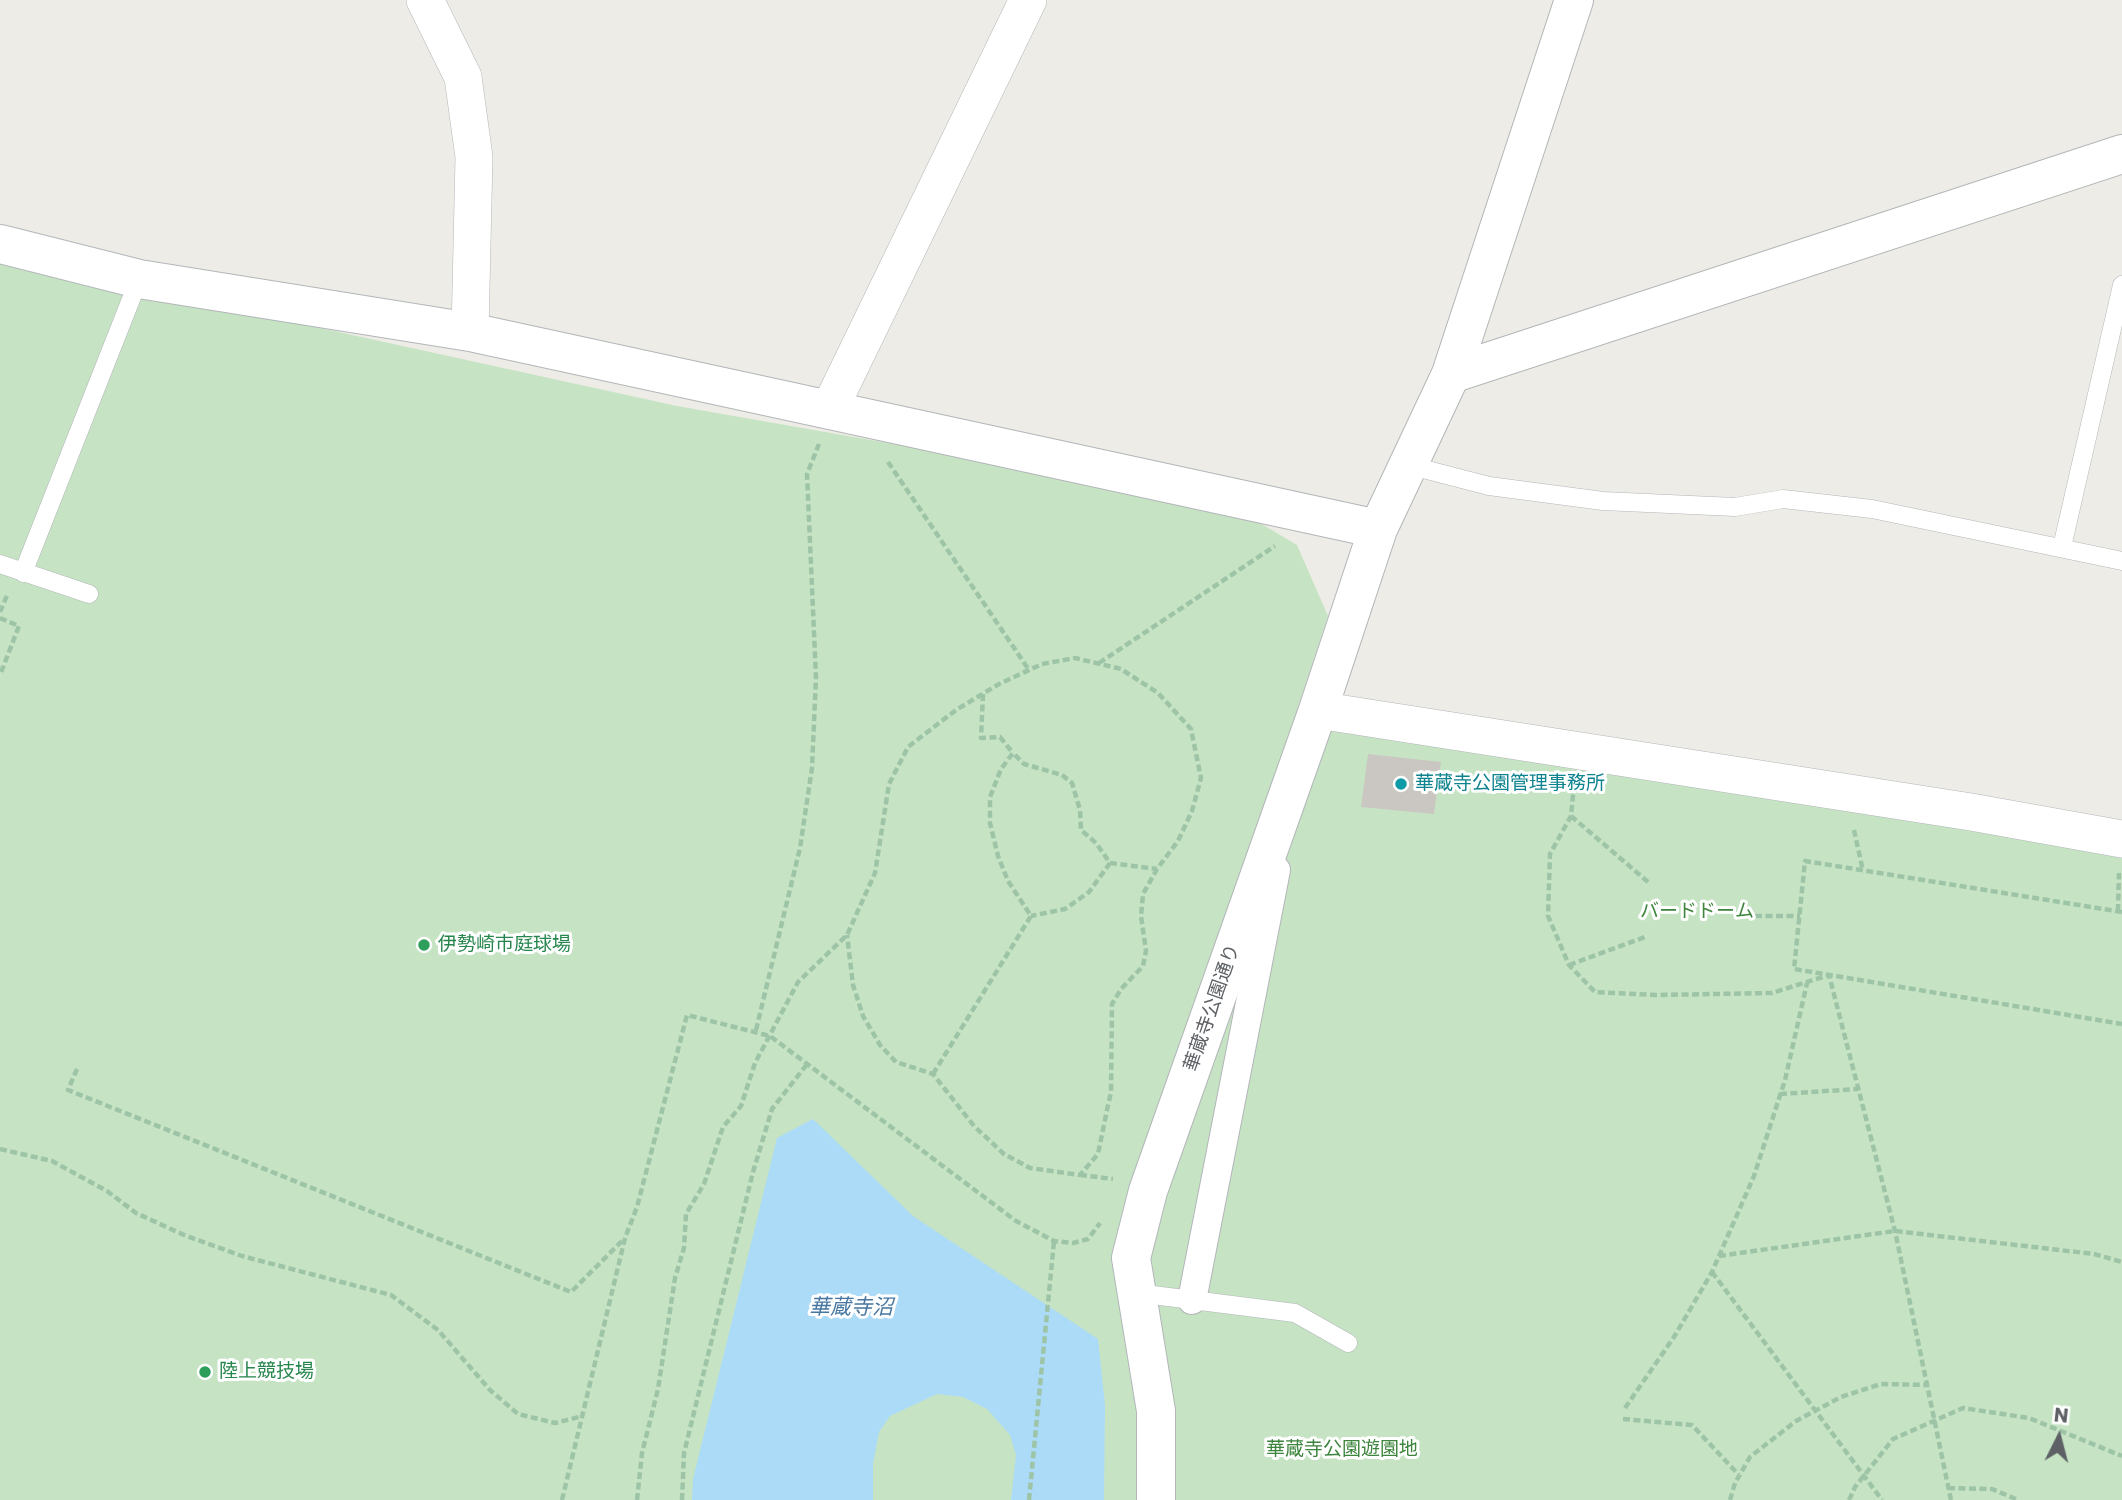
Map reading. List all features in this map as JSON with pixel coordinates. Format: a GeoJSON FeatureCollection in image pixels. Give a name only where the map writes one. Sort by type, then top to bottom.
{"type":"FeatureCollection","features":[{"type":"Feature","properties":{"kind":"street"},"geometry":{"type":"LineString","coordinates":[[425,0],[463,77],[474,157],[470,332]]}},
{"type":"Feature","properties":{"kind":"street"},"geometry":{"type":"LineString","coordinates":[[825,426],[1028,0]]}},
{"type":"Feature","properties":{"kind":"street","name":"華蔵寺公園通り"},"geometry":{"type":"LineString","coordinates":[[1157,1500],[1156,1410],[1131,1258],[1143,1212],[1318,710],[1378,528],[1451,374],[1574,0]]}},
{"type":"Feature","properties":{"kind":"street"},"geometry":{"type":"LineString","coordinates":[[1451,374],[2122,154]]}},
{"type":"Feature","properties":{"kind":"street"},"geometry":{"type":"LineString","coordinates":[[0,244],[139,279],[470,332],[825,426],[1378,528]]}},
{"type":"Feature","properties":{"kind":"street"},"geometry":{"type":"LineString","coordinates":[[1318,710],[1944,808],[2120,852]]}},
{"type":"Feature","properties":{"kind":"street"},"geometry":{"type":"LineString","coordinates":[[1192,1300],[1294,778]]}},
{"type":"Feature","properties":{"kind":"lane"},"geometry":{"type":"LineString","coordinates":[[23,573],[139,279]]}},
{"type":"Feature","properties":{"kind":"lane"},"geometry":{"type":"LineString","coordinates":[[2062,547],[2122,285]]}},
{"type":"Feature","properties":{"kind":"lane"},"geometry":{"type":"LineString","coordinates":[[1408,465],[1489,486],[1603,501],[1735,507],[1783,499],[1872,509],[2122,561]]}},
{"type":"Feature","properties":{"kind":"lane"},"geometry":{"type":"LineString","coordinates":[[0,564],[89,594]]}},
{"type":"Feature","properties":{"kind":"lane"},"geometry":{"type":"LineString","coordinates":[[1137,1293],[1295,1313],[1348,1343]]}},
{"type":"Feature","properties":{"kind":"path"},"geometry":{"type":"LineString","coordinates":[[756,1030],[800,848],[811,768],[816,678],[807,474],[825,426]]}},
{"type":"Feature","properties":{"kind":"path"},"geometry":{"type":"LineString","coordinates":[[881,451],[1029,670]]}},
{"type":"Feature","properties":{"kind":"path"},"geometry":{"type":"LineString","coordinates":[[1098,664],[1286,539]]}},
{"type":"Feature","properties":{"kind":"path"},"geometry":{"type":"LineString","coordinates":[[0,618],[19,626],[0,675]]}},
{"type":"Feature","properties":{"kind":"path"},"geometry":{"type":"LineString","coordinates":[[637,1500],[642,1453],[658,1389],[675,1278],[684,1248],[686,1214],[704,1184],[723,1127],[741,1106],[755,1063],[798,982],[847,935],[875,873],[889,784],[908,747],[956,710],[983,694],[1029,670],[1075,658],[1121,669],[1158,693],[1191,729],[1201,778],[1192,811],[1178,841],[1143,894],[1141,916],[1146,951],[1143,966],[1112,1004],[1111,1091],[1098,1154],[1080,1175]]}},
{"type":"Feature","properties":{"kind":"path"},"geometry":{"type":"LineString","coordinates":[[983,694],[981,738],[1000,737],[1024,764],[1062,775],[1072,783],[1080,810],[1081,830],[1096,843],[1110,863],[1157,869]]}},
{"type":"Feature","properties":{"kind":"path"},"geometry":{"type":"LineString","coordinates":[[1013,754],[1001,769],[990,797],[990,823],[998,856],[1008,881],[1031,916]]}},
{"type":"Feature","properties":{"kind":"path"},"geometry":{"type":"LineString","coordinates":[[1574,780],[1571,816],[1550,854],[1548,916],[1569,965],[1595,992],[1656,995],[1772,993],[1829,975]]}},
{"type":"Feature","properties":{"kind":"path"},"geometry":{"type":"LineString","coordinates":[[1571,816],[1648,882]]}},
{"type":"Feature","properties":{"kind":"path"},"geometry":{"type":"LineString","coordinates":[[1853,824],[1863,871]]}},
{"type":"Feature","properties":{"kind":"path"},"geometry":{"type":"LineString","coordinates":[[2120,852],[2120,911],[1805,861],[1794,969],[2122,1024]]}},
{"type":"Feature","properties":{"kind":"path"},"geometry":{"type":"LineString","coordinates":[[933,1074],[1031,916],[1065,909],[1089,892],[1110,863]]}},
{"type":"Feature","properties":{"kind":"path"},"geometry":{"type":"LineString","coordinates":[[1755,916],[1800,915]]}},
{"type":"Feature","properties":{"kind":"path"},"geometry":{"type":"LineString","coordinates":[[847,935],[853,985],[863,1016],[880,1045],[896,1062],[933,1074],[974,1126],[1004,1154],[1030,1168],[1113,1178]]}},
{"type":"Feature","properties":{"kind":"path"},"geometry":{"type":"LineString","coordinates":[[1569,965],[1645,937]]}},
{"type":"Feature","properties":{"kind":"path"},"geometry":{"type":"LineString","coordinates":[[1829,975],[1895,1231],[1951,1500]]}},
{"type":"Feature","properties":{"kind":"path"},"geometry":{"type":"LineString","coordinates":[[1625,1408],[1674,1337],[1712,1272],[1754,1176],[1780,1094],[1808,982]]}},
{"type":"Feature","properties":{"kind":"path"},"geometry":{"type":"LineString","coordinates":[[562,1500],[625,1238],[636,1207],[687,1015],[720,1026],[756,1030],[770,1036],[1016,1221],[1054,1241],[1073,1243],[1088,1240],[1100,1224],[1111,1199],[1143,1212]]}},
{"type":"Feature","properties":{"kind":"path"},"geometry":{"type":"LineString","coordinates":[[682,1500],[684,1453],[753,1172],[772,1109],[808,1063]]}},
{"type":"Feature","properties":{"kind":"path"},"geometry":{"type":"LineString","coordinates":[[77,1069],[68,1090],[571,1292],[625,1238]]}},
{"type":"Feature","properties":{"kind":"path"},"geometry":{"type":"LineString","coordinates":[[1780,1094],[1858,1089]]}},
{"type":"Feature","properties":{"kind":"path"},"geometry":{"type":"LineString","coordinates":[[0,1149],[52,1161],[107,1191],[136,1213],[184,1235],[242,1256],[391,1295],[438,1330],[490,1390],[518,1414],[555,1423],[583,1416]]}},
{"type":"Feature","properties":{"kind":"path"},"geometry":{"type":"LineString","coordinates":[[1718,1256],[1895,1231],[2094,1254],[2122,1262]]}},
{"type":"Feature","properties":{"kind":"path"},"geometry":{"type":"LineString","coordinates":[[1029,1500],[1054,1241]]}},
{"type":"Feature","properties":{"kind":"path"},"geometry":{"type":"LineString","coordinates":[[1712,1272],[1882,1500]]}},
{"type":"Feature","properties":{"kind":"path"},"geometry":{"type":"LineString","coordinates":[[1730,1500],[1739,1475],[1750,1457],[1796,1421],[1841,1397],[1881,1384],[1928,1385]]}},
{"type":"Feature","properties":{"kind":"path"},"geometry":{"type":"LineString","coordinates":[[1849,1500],[1865,1474],[1893,1439],[1963,1408],[2029,1418],[2122,1456]]}},
{"type":"Feature","properties":{"kind":"path"},"geometry":{"type":"LineString","coordinates":[[1623,1419],[1692,1425],[1739,1475]]}},
{"type":"Feature","properties":{"kind":"path"},"geometry":{"type":"LineString","coordinates":[[1948,1488],[1992,1489],[2018,1500]]}},
{"type":"Feature","properties":{"kind":"green space"},"geometry":{"type":"Polygon","coordinates":[[[0,258],[677,406],[905,446],[1260,523],[1297,545],[1328,616],[1292,725],[1375,735],[2122,854],[2122,1500],[0,1500],[0,258]]]}},
{"type":"Feature","properties":{"kind":"water","name":"華蔵寺沼"},"geometry":{"type":"Polygon","coordinates":[[[813,1119],[913,1216],[1098,1339],[1105,1405],[1104,1500],[1011,1500],[1016,1455],[1010,1435],[987,1409],[963,1397],[937,1394],[890,1416],[879,1432],[873,1463],[873,1500],[692,1500],[693,1479],[777,1138],[813,1119]]]}},
{"type":"Feature","properties":{"kind":"building","name":"華蔵寺公園管理事務所"},"geometry":{"type":"Polygon","coordinates":[[[1368,754],[1441,762],[1434,814],[1361,807],[1368,754]]]}},
{"type":"Feature","properties":{"kind":"place","name":"華蔵寺公園管理事務所"},"geometry":{"type":"Point","coordinates":[1401,784]}},
{"type":"Feature","properties":{"kind":"place","name":"伊勢崎市庭球場"},"geometry":{"type":"Point","coordinates":[424,945]}},
{"type":"Feature","properties":{"kind":"place","name":"陸上競技場"},"geometry":{"type":"Point","coordinates":[205,1372]}},
{"type":"Feature","properties":{"kind":"park label","name":"バードドーム"},"geometry":{"type":"Point","coordinates":[1697,912]}},
{"type":"Feature","properties":{"kind":"park label","name":"華蔵寺公園遊園地"},"geometry":{"type":"Point","coordinates":[1342,1450]}}]}
